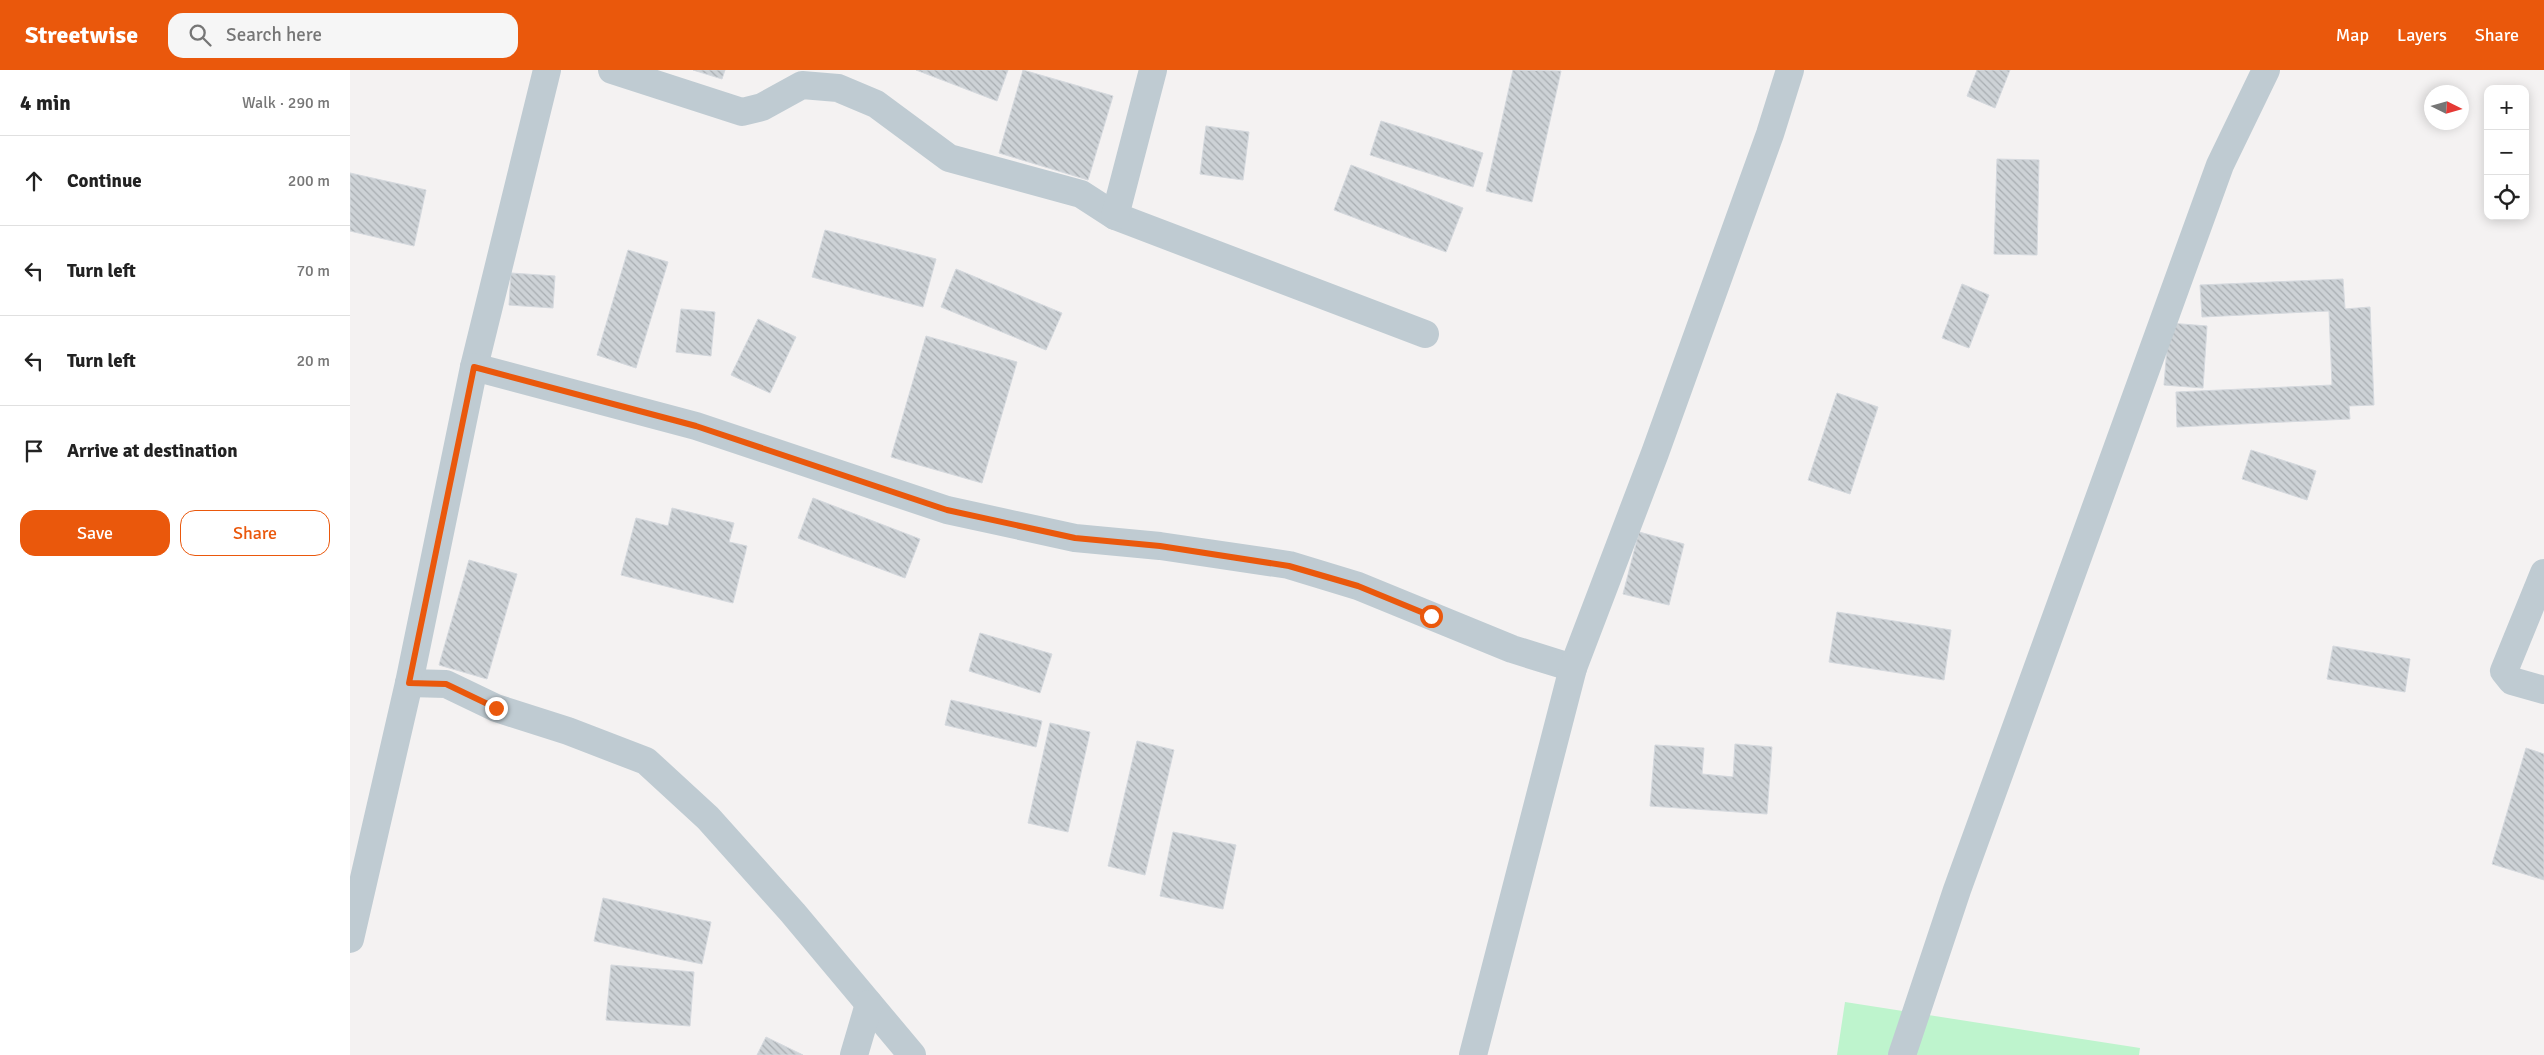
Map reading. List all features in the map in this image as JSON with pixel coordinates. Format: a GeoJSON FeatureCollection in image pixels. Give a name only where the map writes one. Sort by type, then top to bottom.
{"type":"FeatureCollection","features":[{"type":"Feature","properties":{"kind":"street"},"geometry":{"type":"LineString","coordinates":[[350,939],[409,683],[474,367],[547,70]]}},
{"type":"Feature","properties":{"kind":"street"},"geometry":{"type":"LineString","coordinates":[[612,70],[742,112],[762,107],[802,85],[838,88],[876,104],[949,158],[1081,194],[1115,216],[1425,334]]}},
{"type":"Feature","properties":{"kind":"street"},"geometry":{"type":"LineString","coordinates":[[1115,216],[1153,70]]}},
{"type":"Feature","properties":{"kind":"street"},"geometry":{"type":"LineString","coordinates":[[1473,1055],[1573,668],[1655,453],[1770,134],[1790,70]]}},
{"type":"Feature","properties":{"kind":"street"},"geometry":{"type":"LineString","coordinates":[[1902,1055],[1957,890],[2220,165],[2266,70]]}},
{"type":"Feature","properties":{"kind":"street"},"geometry":{"type":"LineString","coordinates":[[474,367],[696,426],[947,510],[1075,538],[1160,546],[1289,566],[1358,586],[1512,649],[1573,668]]}},
{"type":"Feature","properties":{"kind":"street"},"geometry":{"type":"LineString","coordinates":[[2544,573],[2504,671],[2512,681],[2544,690]]}},
{"type":"Feature","properties":{"kind":"street"},"geometry":{"type":"LineString","coordinates":[[409,683],[446,684],[496,708],[568,731],[646,761],[708,818],[793,912],[912,1055]]}},
{"type":"Feature","properties":{"kind":"street"},"geometry":{"type":"LineString","coordinates":[[854,1055],[869,1004]]}},
{"type":"Feature","properties":{"kind":"green space"},"geometry":{"type":"Polygon","coordinates":[[[1845,1002],[2140,1048],[2139,1055],[1837,1055],[1845,1002]]]}},
{"type":"Feature","properties":{"kind":"building"},"geometry":{"type":"Polygon","coordinates":[[[693,70],[725,70],[722,79],[693,70]]]}},
{"type":"Feature","properties":{"kind":"building"},"geometry":{"type":"Polygon","coordinates":[[[916,70],[1008,70],[997,101],[916,70]]]}},
{"type":"Feature","properties":{"kind":"building"},"geometry":{"type":"Polygon","coordinates":[[[1023,70],[1113,96],[1088,180],[999,153],[1023,70]]]}},
{"type":"Feature","properties":{"kind":"building"},"geometry":{"type":"Polygon","coordinates":[[[1513,70],[1561,71],[1532,202],[1486,191],[1513,70]]]}},
{"type":"Feature","properties":{"kind":"building"},"geometry":{"type":"Polygon","coordinates":[[[1977,70],[2010,70],[1995,108],[1967,96],[1977,70]]]}},
{"type":"Feature","properties":{"kind":"building"},"geometry":{"type":"Polygon","coordinates":[[[1381,121],[1483,153],[1473,187],[1370,155],[1381,121]]]}},
{"type":"Feature","properties":{"kind":"building"},"geometry":{"type":"Polygon","coordinates":[[[1206,126],[1249,132],[1243,180],[1200,174],[1206,126]]]}},
{"type":"Feature","properties":{"kind":"building"},"geometry":{"type":"Polygon","coordinates":[[[1997,159],[2039,160],[2037,255],[1994,254],[1997,159]]]}},
{"type":"Feature","properties":{"kind":"building"},"geometry":{"type":"Polygon","coordinates":[[[1351,165],[1463,208],[1446,252],[1334,210],[1351,165]]]}},
{"type":"Feature","properties":{"kind":"building"},"geometry":{"type":"Polygon","coordinates":[[[350,173],[426,190],[414,246],[350,231],[350,173]]]}},
{"type":"Feature","properties":{"kind":"building"},"geometry":{"type":"Polygon","coordinates":[[[825,230],[936,259],[923,307],[812,277],[825,230]]]}},
{"type":"Feature","properties":{"kind":"building"},"geometry":{"type":"Polygon","coordinates":[[[628,250],[668,262],[636,368],[597,355],[628,250]]]}},
{"type":"Feature","properties":{"kind":"building"},"geometry":{"type":"Polygon","coordinates":[[[956,269],[1062,313],[1046,350],[941,307],[956,269]]]}},
{"type":"Feature","properties":{"kind":"building"},"geometry":{"type":"Polygon","coordinates":[[[511,273],[555,276],[553,308],[509,305],[511,273]]]}},
{"type":"Feature","properties":{"kind":"building"},"geometry":{"type":"Polygon","coordinates":[[[2343,279],[2345,309],[2370,307],[2374,405],[2349,406],[2350,419],[2177,427],[2176,392],[2332,385],[2329,311],[2202,317],[2200,285],[2343,279]]]}},
{"type":"Feature","properties":{"kind":"building"},"geometry":{"type":"Polygon","coordinates":[[[1962,284],[1989,295],[1969,348],[1942,338],[1962,284]]]}},
{"type":"Feature","properties":{"kind":"building"},"geometry":{"type":"Polygon","coordinates":[[[681,309],[715,312],[711,356],[676,352],[681,309]]]}},
{"type":"Feature","properties":{"kind":"building"},"geometry":{"type":"Polygon","coordinates":[[[758,319],[796,337],[770,393],[731,375],[758,319]]]}},
{"type":"Feature","properties":{"kind":"building"},"geometry":{"type":"Polygon","coordinates":[[[2169,323],[2207,326],[2203,388],[2164,385],[2169,323]]]}},
{"type":"Feature","properties":{"kind":"building"},"geometry":{"type":"Polygon","coordinates":[[[926,336],[1017,362],[982,483],[891,457],[926,336]]]}},
{"type":"Feature","properties":{"kind":"building"},"geometry":{"type":"Polygon","coordinates":[[[1837,393],[1878,407],[1850,494],[1808,480],[1837,393]]]}},
{"type":"Feature","properties":{"kind":"building"},"geometry":{"type":"Polygon","coordinates":[[[2251,450],[2316,471],[2307,500],[2242,479],[2251,450]]]}},
{"type":"Feature","properties":{"kind":"building"},"geometry":{"type":"Polygon","coordinates":[[[813,498],[920,539],[905,578],[798,538],[813,498]]]}},
{"type":"Feature","properties":{"kind":"building"},"geometry":{"type":"Polygon","coordinates":[[[672,508],[734,523],[729,542],[747,546],[733,603],[621,575],[636,518],[668,526],[672,508]]]}},
{"type":"Feature","properties":{"kind":"building"},"geometry":{"type":"Polygon","coordinates":[[[1639,532],[1684,544],[1669,605],[1623,594],[1639,532]]]}},
{"type":"Feature","properties":{"kind":"building"},"geometry":{"type":"Polygon","coordinates":[[[469,560],[517,574],[487,679],[439,665],[469,560]]]}},
{"type":"Feature","properties":{"kind":"building"},"geometry":{"type":"Polygon","coordinates":[[[1837,612],[1951,630],[1944,680],[1829,662],[1837,612]]]}},
{"type":"Feature","properties":{"kind":"building"},"geometry":{"type":"Polygon","coordinates":[[[980,633],[1052,654],[1040,693],[969,671],[980,633]]]}},
{"type":"Feature","properties":{"kind":"building"},"geometry":{"type":"Polygon","coordinates":[[[2333,646],[2410,659],[2405,692],[2327,679],[2333,646]]]}},
{"type":"Feature","properties":{"kind":"building"},"geometry":{"type":"Polygon","coordinates":[[[951,700],[1042,721],[1036,747],[945,725],[951,700]]]}},
{"type":"Feature","properties":{"kind":"building"},"geometry":{"type":"Polygon","coordinates":[[[1050,723],[1090,732],[1068,832],[1028,823],[1050,723]]]}},
{"type":"Feature","properties":{"kind":"building"},"geometry":{"type":"Polygon","coordinates":[[[1137,741],[1174,750],[1145,875],[1108,866],[1137,741]]]}},
{"type":"Feature","properties":{"kind":"building"},"geometry":{"type":"Polygon","coordinates":[[[1735,744],[1772,747],[1767,814],[1650,806],[1655,745],[1704,748],[1702,774],[1733,777],[1735,744]]]}},
{"type":"Feature","properties":{"kind":"building"},"geometry":{"type":"Polygon","coordinates":[[[2526,748],[2544,754],[2544,880],[2492,864],[2526,748]]]}},
{"type":"Feature","properties":{"kind":"building"},"geometry":{"type":"Polygon","coordinates":[[[1173,832],[1236,845],[1223,909],[1160,896],[1173,832]]]}},
{"type":"Feature","properties":{"kind":"building"},"geometry":{"type":"Polygon","coordinates":[[[603,898],[711,922],[702,964],[594,941],[603,898]]]}},
{"type":"Feature","properties":{"kind":"building"},"geometry":{"type":"Polygon","coordinates":[[[611,965],[694,972],[690,1026],[606,1020],[611,965]]]}},
{"type":"Feature","properties":{"kind":"building"},"geometry":{"type":"Polygon","coordinates":[[[766,1037],[803,1055],[757,1055],[766,1037]]]}},
{"type":"Feature","properties":{"kind":"route"},"geometry":{"type":"LineString","coordinates":[[496,708],[446,684],[409,683],[474,367],[696,426],[947,510],[1075,538],[1160,546],[1289,566],[1358,586],[1431,616]]}}]}
